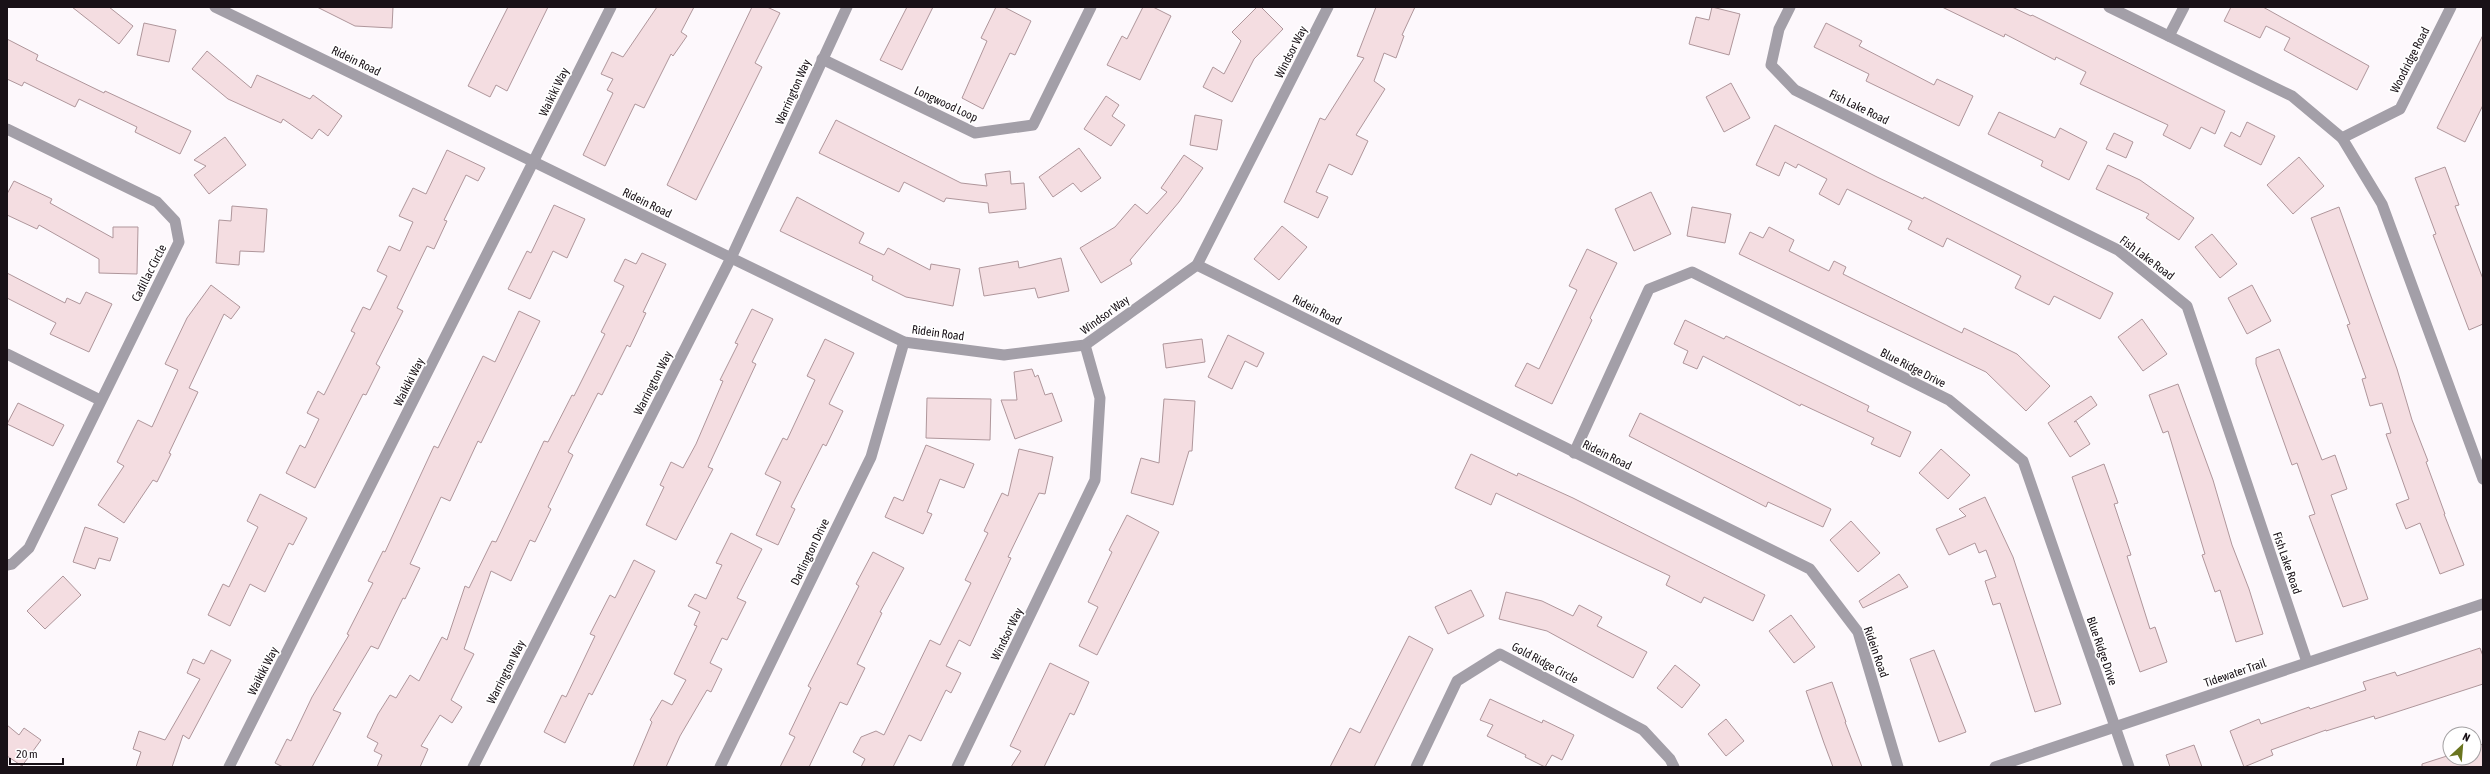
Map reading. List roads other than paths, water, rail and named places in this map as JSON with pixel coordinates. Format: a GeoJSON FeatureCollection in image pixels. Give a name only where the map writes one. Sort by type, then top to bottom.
{"type":"FeatureCollection","features":[{"type":"Feature","properties":{"kind":"street","name":"Ridein Road"},"geometry":{"type":"LineString","coordinates":[[215,7],[904,342],[1004,355],[1085,344]]}},
{"type":"Feature","properties":{"kind":"street","name":"Waikiki Way"},"geometry":{"type":"LineString","coordinates":[[229,767],[534,163],[611,7]]}},
{"type":"Feature","properties":{"kind":"street","name":"Warrington Way"},"geometry":{"type":"LineString","coordinates":[[473,767],[731,258],[822,59],[848,7]]}},
{"type":"Feature","properties":{"kind":"street","name":"Longwood Loop"},"geometry":{"type":"LineString","coordinates":[[822,59],[975,132],[1033,125],[1091,7]]}},
{"type":"Feature","properties":{"kind":"street","name":"Windsor Way"},"geometry":{"type":"LineString","coordinates":[[957,767],[1094,480],[1100,398],[1085,344],[1197,265],[1328,7]]}},
{"type":"Feature","properties":{"kind":"street","name":"Fish Lake Road"},"geometry":{"type":"LineString","coordinates":[[1790,7],[1779,29],[1771,65],[1795,90],[2118,250],[2187,306],[2307,662]]}},
{"type":"Feature","properties":{"kind":"street"},"geometry":{"type":"LineString","coordinates":[[2109,7],[2292,96],[2342,138],[2382,204],[2483,479]]}},
{"type":"Feature","properties":{"kind":"street"},"geometry":{"type":"LineString","coordinates":[[2169,36],[2184,7]]}},
{"type":"Feature","properties":{"kind":"street","name":"Woodridge Road"},"geometry":{"type":"LineString","coordinates":[[2342,138],[2400,109],[2451,7]]}},
{"type":"Feature","properties":{"kind":"street","name":"Cadillac Circle"},"geometry":{"type":"LineString","coordinates":[[7,129],[157,202],[174,221],[180,242],[100,400],[29,548],[12,564],[7,565]]}},
{"type":"Feature","properties":{"kind":"street","name":"Ridein Road"},"geometry":{"type":"LineString","coordinates":[[1197,265],[1810,569],[1858,632],[1898,767]]}},
{"type":"Feature","properties":{"kind":"street","name":"Blue Ridge Drive"},"geometry":{"type":"LineString","coordinates":[[1574,453],[1649,290],[1692,272],[1949,400],[2023,461],[2129,767]]}},
{"type":"Feature","properties":{"kind":"street","name":"Darlington Drive"},"geometry":{"type":"LineString","coordinates":[[720,767],[871,457],[904,342]]}},
{"type":"Feature","properties":{"kind":"street"},"geometry":{"type":"LineString","coordinates":[[7,354],[100,400]]}},
{"type":"Feature","properties":{"kind":"street","name":"Tidewater Trail"},"geometry":{"type":"LineString","coordinates":[[1995,767],[2483,604]]}},
{"type":"Feature","properties":{"kind":"street","name":"Gold Ridge Circle"},"geometry":{"type":"LineString","coordinates":[[1416,767],[1457,681],[1500,654],[1642,730],[1670,758],[1674,767]]}}]}
